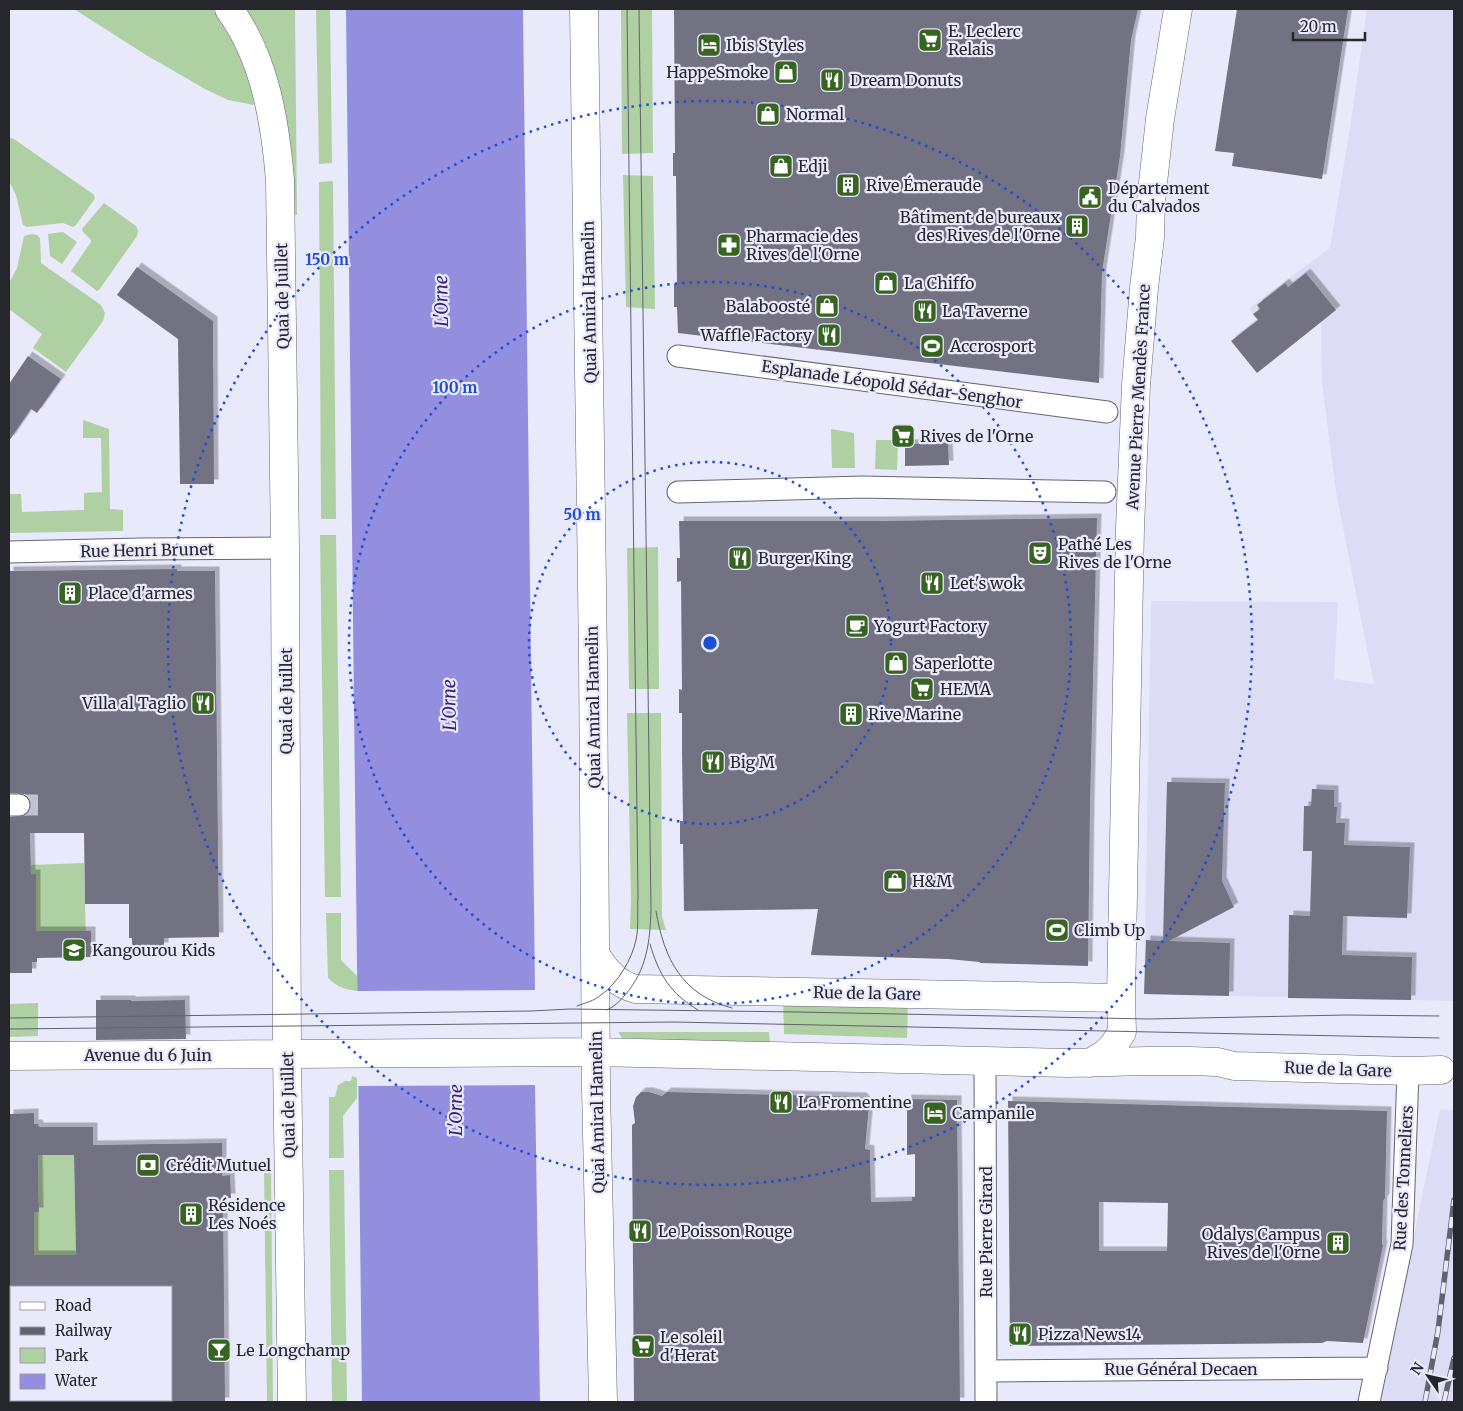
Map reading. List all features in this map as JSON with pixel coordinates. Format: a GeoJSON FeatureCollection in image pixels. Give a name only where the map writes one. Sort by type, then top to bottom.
{"type":"FeatureCollection","features":[{"type":"Feature","properties":{"kind":"main road","name":"Quai de Juillet"},"geometry":{"type":"LineString","coordinates":[[229,9],[246,35],[261,73],[277,142],[282,220],[287,1054],[292,1402]]}},
{"type":"Feature","properties":{"kind":"main road","name":"Quai Amiral Hamelin"},"geometry":{"type":"LineString","coordinates":[[585,9],[596,1052],[603,1402]]}},
{"type":"Feature","properties":{"kind":"main road","name":"Avenue Pierre Mendès France"},"geometry":{"type":"LineString","coordinates":[[1120,998],[1130,538],[1136,385],[1159,128],[1178,9]]}},
{"type":"Feature","properties":{"kind":"main road","name":"Rue de la Gare"},"geometry":{"type":"LineString","coordinates":[[595,953],[605,968],[617,980],[636,989],[1120,998]]}},
{"type":"Feature","properties":{"kind":"main road"},"geometry":{"type":"LineString","coordinates":[[1090,1063],[1106,1053],[1122,1032],[1120,998]]}},
{"type":"Feature","properties":{"kind":"main road"},"geometry":{"type":"LineString","coordinates":[[1122,1032],[1156,1070]]}},
{"type":"Feature","properties":{"kind":"main road","name":"Rue de la Gare"},"geometry":{"type":"LineString","coordinates":[[357,1054],[596,1052],[1090,1063],[1156,1070],[1218,1062],[1234,1066],[1408,1071],[1441,1070]]}},
{"type":"Feature","properties":{"kind":"main road","name":"Avenue du 6 Juin"},"geometry":{"type":"LineString","coordinates":[[9,1056],[357,1054]]}},
{"type":"Feature","properties":{"kind":"street","name":"Esplanade Léopold Sédar-Senghor"},"geometry":{"type":"LineString","coordinates":[[678,356],[1107,412]]}},
{"type":"Feature","properties":{"kind":"street"},"geometry":{"type":"LineString","coordinates":[[678,492],[863,487],[1105,492]]}},
{"type":"Feature","properties":{"kind":"street","name":"Rue Henri Brunet"},"geometry":{"type":"LineString","coordinates":[[9,552],[285,548]]}},
{"type":"Feature","properties":{"kind":"street","name":"Rue Pierre Girard"},"geometry":{"type":"LineString","coordinates":[[985,1061],[986,1402]]}},
{"type":"Feature","properties":{"kind":"street","name":"Rue des Tonneliers"},"geometry":{"type":"LineString","coordinates":[[1369,1402],[1402,1244],[1408,1071]]}},
{"type":"Feature","properties":{"kind":"street","name":"Rue Général Decaen"},"geometry":{"type":"LineString","coordinates":[[986,1371],[1376,1368]]}},
{"type":"Feature","properties":{"kind":"shaded area"},"geometry":{"type":"Polygon","coordinates":[[[1367,9],[1454,9],[1454,1001],[1144,994],[1151,601],[1338,602],[1334,679],[1374,684],[1336,492],[1322,383],[1321,322],[1283,352],[1249,308],[1330,248],[1367,9]]]}},
{"type":"Feature","properties":{"kind":"shaded area"},"geometry":{"type":"Polygon","coordinates":[[[1440,1109],[1454,1110],[1454,1402],[1380,1402],[1440,1109]]]}},
{"type":"Feature","properties":{"kind":"green space"},"geometry":{"type":"Polygon","coordinates":[[[74,9],[213,9],[229,32],[250,79],[254,105],[228,100],[205,89],[146,55],[74,9]]]}},
{"type":"Feature","properties":{"kind":"green space"},"geometry":{"type":"Polygon","coordinates":[[[244,9],[295,9],[297,215],[290,215],[244,9]]]}},
{"type":"Feature","properties":{"kind":"green space"},"geometry":{"type":"Polygon","coordinates":[[[316,9],[330,9],[332,163],[319,164],[316,9]]]}},
{"type":"Feature","properties":{"kind":"green space"},"geometry":{"type":"Polygon","coordinates":[[[621,9],[652,9],[653,153],[622,154],[621,9]]]}},
{"type":"Feature","properties":{"kind":"green space"},"geometry":{"type":"Polygon","coordinates":[[[9,137],[93,194],[94,200],[76,225],[73,227],[63,223],[27,227],[23,225],[16,195],[9,181],[9,137]]]}},
{"type":"Feature","properties":{"kind":"green space"},"geometry":{"type":"Polygon","coordinates":[[[623,175],[653,176],[655,309],[626,307],[623,175]]]}},
{"type":"Feature","properties":{"kind":"green space"},"geometry":{"type":"Polygon","coordinates":[[[333,181],[336,519],[321,519],[319,182],[333,181]]]}},
{"type":"Feature","properties":{"kind":"green space"},"geometry":{"type":"Polygon","coordinates":[[[104,203],[136,226],[138,231],[137,236],[97,291],[71,271],[91,242],[82,229],[104,203]]]}},
{"type":"Feature","properties":{"kind":"green space"},"geometry":{"type":"Polygon","coordinates":[[[63,232],[77,242],[62,264],[50,256],[48,234],[63,232]]]}},
{"type":"Feature","properties":{"kind":"green space"},"geometry":{"type":"Polygon","coordinates":[[[32,234],[40,238],[41,263],[101,305],[105,313],[103,321],[66,372],[33,348],[42,334],[9,309],[9,283],[17,268],[24,236],[32,234]]]}},
{"type":"Feature","properties":{"kind":"green space"},"geometry":{"type":"Polygon","coordinates":[[[83,420],[109,429],[110,509],[123,510],[123,531],[9,533],[9,494],[21,494],[22,512],[84,510],[84,493],[102,492],[101,438],[83,438],[83,420]]]}},
{"type":"Feature","properties":{"kind":"green space"},"geometry":{"type":"Polygon","coordinates":[[[831,429],[854,433],[855,468],[832,468],[831,429]]]}},
{"type":"Feature","properties":{"kind":"green space"},"geometry":{"type":"Polygon","coordinates":[[[876,440],[898,440],[897,470],[875,469],[876,440]]]}},
{"type":"Feature","properties":{"kind":"green space"},"geometry":{"type":"Polygon","coordinates":[[[320,535],[336,535],[341,897],[325,897],[320,535]]]}},
{"type":"Feature","properties":{"kind":"green space"},"geometry":{"type":"Polygon","coordinates":[[[658,547],[659,689],[629,689],[627,548],[658,547]]]}},
{"type":"Feature","properties":{"kind":"green space"},"geometry":{"type":"Polygon","coordinates":[[[627,713],[661,713],[662,916],[666,930],[630,929],[627,713]]]}},
{"type":"Feature","properties":{"kind":"green space"},"geometry":{"type":"Polygon","coordinates":[[[84,863],[86,939],[72,931],[32,931],[36,874],[31,874],[31,865],[84,863]]]}},
{"type":"Feature","properties":{"kind":"green space"},"geometry":{"type":"Polygon","coordinates":[[[326,913],[341,913],[341,960],[357,976],[357,991],[341,987],[328,978],[326,913]]]}},
{"type":"Feature","properties":{"kind":"green space"},"geometry":{"type":"Polygon","coordinates":[[[783,997],[908,1000],[907,1038],[784,1034],[783,997]]]}},
{"type":"Feature","properties":{"kind":"green space"},"geometry":{"type":"Polygon","coordinates":[[[38,1003],[38,1036],[9,1037],[9,1004],[38,1003]]]}},
{"type":"Feature","properties":{"kind":"green space"},"geometry":{"type":"Polygon","coordinates":[[[618,1032],[769,1032],[770,1043],[622,1038],[618,1032]]]}},
{"type":"Feature","properties":{"kind":"green space"},"geometry":{"type":"Polygon","coordinates":[[[352,1076],[357,1078],[357,1098],[343,1116],[344,1158],[329,1158],[329,1097],[335,1097],[338,1085],[345,1081],[351,1081],[352,1076]]]}},
{"type":"Feature","properties":{"kind":"green space"},"geometry":{"type":"Polygon","coordinates":[[[34,1155],[74,1155],[76,1255],[9,1255],[9,1221],[34,1221],[34,1212],[39,1212],[39,1190],[34,1155]]]}},
{"type":"Feature","properties":{"kind":"green space"},"geometry":{"type":"Polygon","coordinates":[[[267,1161],[271,1163],[273,1402],[267,1402],[264,1166],[267,1161]]]}},
{"type":"Feature","properties":{"kind":"green space"},"geometry":{"type":"Polygon","coordinates":[[[329,1170],[344,1170],[347,1402],[332,1402],[329,1170]]]}},
{"type":"Feature","properties":{"kind":"water","name":"L'Orne"},"geometry":{"type":"Polygon","coordinates":[[[346,9],[523,9],[540,1402],[362,1402],[346,9]]]}},
{"type":"Feature","properties":{"kind":"pier"},"geometry":{"type":"Polygon","coordinates":[[[535,990],[535,1085],[357,1086],[357,991],[535,990]]]}},
{"type":"Feature","properties":{"kind":"building"},"geometry":{"type":"Polygon","coordinates":[[[674,9],[1138,9],[1131,40],[1120,156],[1102,272],[1099,383],[678,333],[677,307],[674,307],[674,284],[677,284],[676,176],[673,176],[673,153],[675,153],[674,9]]]}},
{"type":"Feature","properties":{"kind":"building"},"geometry":{"type":"Polygon","coordinates":[[[1237,9],[1348,9],[1322,179],[1232,166],[1234,153],[1215,151],[1237,9]]]}},
{"type":"Feature","properties":{"kind":"building"},"geometry":{"type":"Polygon","coordinates":[[[137,267],[213,321],[214,484],[180,484],[178,339],[117,295],[137,267]]]}},
{"type":"Feature","properties":{"kind":"building"},"geometry":{"type":"Polygon","coordinates":[[[1306,273],[1336,310],[1257,373],[1231,341],[1258,320],[1253,314],[1260,309],[1257,305],[1285,283],[1288,287],[1306,273]]]}},
{"type":"Feature","properties":{"kind":"building"},"geometry":{"type":"Polygon","coordinates":[[[28,356],[61,379],[37,413],[31,409],[9,441],[9,384],[28,356]]]}},
{"type":"Feature","properties":{"kind":"building"},"geometry":{"type":"Polygon","coordinates":[[[948,443],[949,465],[905,466],[905,444],[948,443]]]}},
{"type":"Feature","properties":{"kind":"building"},"geometry":{"type":"Polygon","coordinates":[[[1097,518],[1088,966],[811,955],[818,909],[684,911],[683,844],[680,844],[680,821],[683,821],[682,713],[679,713],[679,689],[682,690],[681,581],[677,582],[677,558],[680,558],[679,521],[1097,518]]]}},
{"type":"Feature","properties":{"kind":"building"},"geometry":{"type":"Polygon","coordinates":[[[177,569],[177,571],[215,571],[219,937],[164,938],[164,947],[132,947],[132,938],[129,938],[129,904],[85,904],[84,833],[30,833],[31,874],[36,874],[36,931],[91,931],[91,957],[37,958],[37,962],[32,962],[32,973],[9,973],[9,817],[25,816],[30,812],[31,805],[30,799],[25,794],[9,793],[9,571],[177,569]]]}},
{"type":"Feature","properties":{"kind":"building"},"geometry":{"type":"Polygon","coordinates":[[[1167,782],[1225,783],[1222,881],[1234,907],[1169,941],[1230,943],[1229,996],[1144,994],[1146,940],[1163,941],[1167,782]]]}},
{"type":"Feature","properties":{"kind":"building"},"geometry":{"type":"Polygon","coordinates":[[[1312,789],[1334,790],[1334,807],[1337,807],[1336,823],[1345,823],[1344,845],[1410,847],[1407,918],[1343,916],[1342,955],[1412,957],[1411,1000],[1288,998],[1289,915],[1310,916],[1312,851],[1303,851],[1304,806],[1311,806],[1312,789]]]}},
{"type":"Feature","properties":{"kind":"building"},"geometry":{"type":"Polygon","coordinates":[[[96,1000],[185,1000],[186,1039],[96,1040],[96,1000]]]}},
{"type":"Feature","properties":{"kind":"building"},"geometry":{"type":"Polygon","coordinates":[[[641,1092],[662,1096],[667,1092],[862,1097],[869,1105],[865,1149],[870,1150],[871,1202],[912,1201],[912,1197],[915,1197],[915,1154],[907,1155],[907,1099],[957,1100],[960,1402],[634,1402],[632,1125],[635,1123],[633,1106],[636,1097],[641,1092]]]}},
{"type":"Feature","properties":{"kind":"building"},"geometry":{"type":"Polygon","coordinates":[[[1008,1101],[1387,1111],[1383,1246],[1363,1343],[1327,1341],[1322,1343],[1010,1346],[1008,1101]],[[1099,1202],[1099,1251],[1167,1251],[1168,1203],[1099,1202]]]}},
{"type":"Feature","properties":{"kind":"building"},"geometry":{"type":"Polygon","coordinates":[[[34,1113],[34,1124],[38,1124],[39,1127],[93,1127],[93,1145],[222,1143],[222,1176],[230,1175],[231,1198],[223,1198],[225,1402],[171,1402],[172,1286],[9,1287],[9,1114],[34,1113]],[[38,1155],[39,1212],[34,1212],[34,1255],[76,1255],[74,1155],[38,1155]]]}},
{"type":"Feature","properties":{"kind":"tunnel"},"geometry":{"type":"LineString","coordinates":[[19,805],[38,805]]}},
{"type":"Feature","properties":{"kind":"tram line"},"geometry":{"type":"LineString","coordinates":[[577,1006],[598,997],[613,984],[631,955],[637,929],[627,9]]}},
{"type":"Feature","properties":{"kind":"tram line"},"geometry":{"type":"LineString","coordinates":[[607,1010],[623,997],[638,976],[643,965],[650,933],[651,910],[639,9]]}},
{"type":"Feature","properties":{"kind":"tram line"},"geometry":{"type":"LineString","coordinates":[[656,911],[664,945],[678,973],[700,994],[732,1008]]}},
{"type":"Feature","properties":{"kind":"tram line"},"geometry":{"type":"LineString","coordinates":[[650,944],[657,965],[667,982],[680,997],[698,1010]]}},
{"type":"Feature","properties":{"kind":"tram line"},"geometry":{"type":"LineString","coordinates":[[9,1018],[570,1009],[1148,1019],[1346,1015],[1439,1016]]}},
{"type":"Feature","properties":{"kind":"tram line"},"geometry":{"type":"LineString","coordinates":[[9,1029],[674,1022],[1439,1038]]}},
{"type":"Feature","properties":{"kind":"railway"},"geometry":{"type":"LineString","coordinates":[[1425,1402],[1438,1331],[1454,1200]]}},
{"type":"Feature","properties":{"kind":"railway"},"geometry":{"type":"LineString","coordinates":[[1444,1402],[1454,1358]]}},
{"type":"Feature","properties":{"kind":"place","name":"E. Leclerc Relais"},"geometry":{"type":"Point","coordinates":[930,40]}},
{"type":"Feature","properties":{"kind":"place","name":"Ibis Styles"},"geometry":{"type":"Point","coordinates":[709,45]}},
{"type":"Feature","properties":{"kind":"place","name":"HappeSmoke"},"geometry":{"type":"Point","coordinates":[786,72]}},
{"type":"Feature","properties":{"kind":"place","name":"Dream Donuts"},"geometry":{"type":"Point","coordinates":[832,80]}},
{"type":"Feature","properties":{"kind":"place","name":"Normal"},"geometry":{"type":"Point","coordinates":[768,114]}},
{"type":"Feature","properties":{"kind":"place","name":"Edji"},"geometry":{"type":"Point","coordinates":[781,166]}},
{"type":"Feature","properties":{"kind":"place","name":"Rive Émeraude"},"geometry":{"type":"Point","coordinates":[848,185]}},
{"type":"Feature","properties":{"kind":"place","name":"Département du Calvados"},"geometry":{"type":"Point","coordinates":[1090,197]}},
{"type":"Feature","properties":{"kind":"place","name":"Bâtiment de bureaux des Rives de l'Orne"},"geometry":{"type":"Point","coordinates":[1077,226]}},
{"type":"Feature","properties":{"kind":"place","name":"Pharmacie des Rives de l'Orne"},"geometry":{"type":"Point","coordinates":[729,245]}},
{"type":"Feature","properties":{"kind":"place","name":"La Chiffo"},"geometry":{"type":"Point","coordinates":[886,283]}},
{"type":"Feature","properties":{"kind":"place","name":"Balaboosté"},"geometry":{"type":"Point","coordinates":[827,306]}},
{"type":"Feature","properties":{"kind":"place","name":"La Taverne"},"geometry":{"type":"Point","coordinates":[925,311]}},
{"type":"Feature","properties":{"kind":"place","name":"Waffle Factory"},"geometry":{"type":"Point","coordinates":[829,335]}},
{"type":"Feature","properties":{"kind":"place","name":"Accrosport"},"geometry":{"type":"Point","coordinates":[932,346]}},
{"type":"Feature","properties":{"kind":"place","name":"Rives de l'Orne"},"geometry":{"type":"Point","coordinates":[903,436]}},
{"type":"Feature","properties":{"kind":"place","name":"Pathé Les Rives de l'Orne"},"geometry":{"type":"Point","coordinates":[1040,553]}},
{"type":"Feature","properties":{"kind":"place","name":"Burger King"},"geometry":{"type":"Point","coordinates":[740,558]}},
{"type":"Feature","properties":{"kind":"place","name":"Let's wok"},"geometry":{"type":"Point","coordinates":[932,583]}},
{"type":"Feature","properties":{"kind":"place","name":"Place d'armes"},"geometry":{"type":"Point","coordinates":[70,593]}},
{"type":"Feature","properties":{"kind":"place","name":"Yogurt Factory"},"geometry":{"type":"Point","coordinates":[857,626]}},
{"type":"Feature","properties":{"kind":"place","name":"Saperlotte"},"geometry":{"type":"Point","coordinates":[896,663]}},
{"type":"Feature","properties":{"kind":"place","name":"HEMA"},"geometry":{"type":"Point","coordinates":[922,689]}},
{"type":"Feature","properties":{"kind":"place","name":"Villa al Taglio"},"geometry":{"type":"Point","coordinates":[203,703]}},
{"type":"Feature","properties":{"kind":"place","name":"Rive Marine"},"geometry":{"type":"Point","coordinates":[851,714]}},
{"type":"Feature","properties":{"kind":"place","name":"Big M"},"geometry":{"type":"Point","coordinates":[713,762]}},
{"type":"Feature","properties":{"kind":"place","name":"H&M"},"geometry":{"type":"Point","coordinates":[895,881]}},
{"type":"Feature","properties":{"kind":"place","name":"Climb Up"},"geometry":{"type":"Point","coordinates":[1057,930]}},
{"type":"Feature","properties":{"kind":"place","name":"Kangourou Kids"},"geometry":{"type":"Point","coordinates":[74,950]}},
{"type":"Feature","properties":{"kind":"place","name":"La Fromentine"},"geometry":{"type":"Point","coordinates":[781,1102]}},
{"type":"Feature","properties":{"kind":"place","name":"Campanile"},"geometry":{"type":"Point","coordinates":[935,1113]}},
{"type":"Feature","properties":{"kind":"place","name":"Crédit Mutuel"},"geometry":{"type":"Point","coordinates":[148,1165]}},
{"type":"Feature","properties":{"kind":"place","name":"Résidence Les Noés"},"geometry":{"type":"Point","coordinates":[191,1214]}},
{"type":"Feature","properties":{"kind":"place","name":"Le Poisson Rouge"},"geometry":{"type":"Point","coordinates":[640,1231]}},
{"type":"Feature","properties":{"kind":"place","name":"Odalys Campus Rives de l'Orne"},"geometry":{"type":"Point","coordinates":[1338,1243]}},
{"type":"Feature","properties":{"kind":"place","name":"Pizza News14"},"geometry":{"type":"Point","coordinates":[1020,1334]}},
{"type":"Feature","properties":{"kind":"place","name":"Le soleil d'Herat"},"geometry":{"type":"Point","coordinates":[643,1346]}},
{"type":"Feature","properties":{"kind":"place","name":"Le Longchamp"},"geometry":{"type":"Point","coordinates":[219,1350]}}]}
